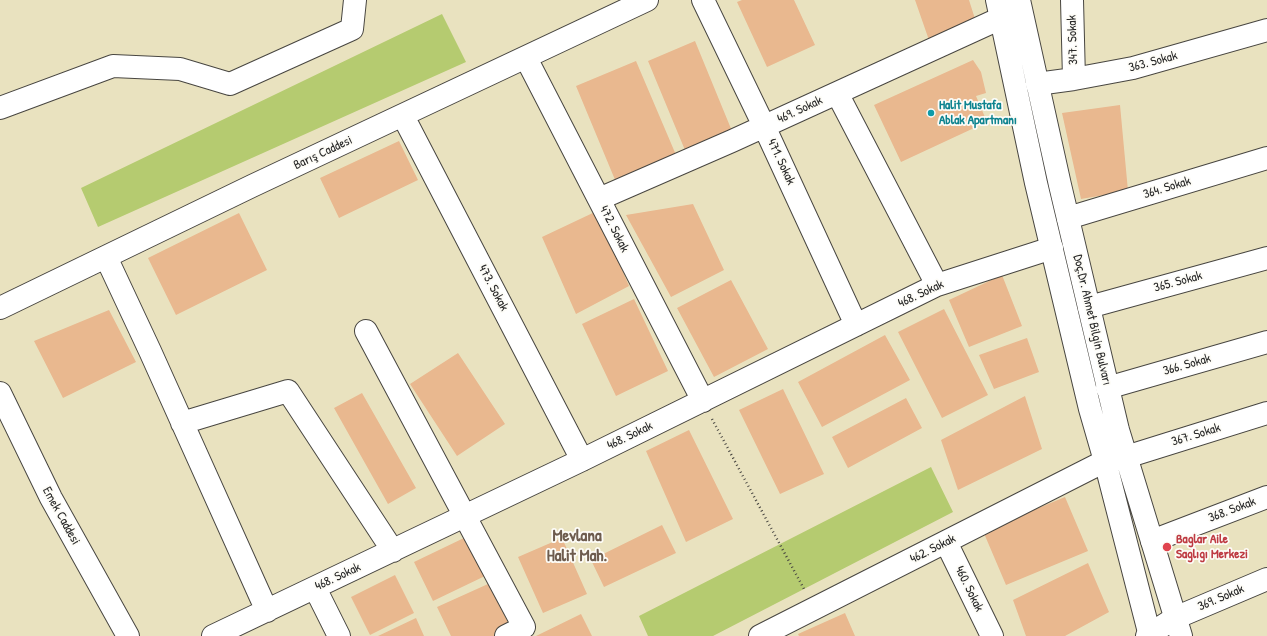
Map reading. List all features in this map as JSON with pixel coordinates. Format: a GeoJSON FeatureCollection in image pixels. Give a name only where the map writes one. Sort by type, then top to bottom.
{"type":"FeatureCollection","features":[{"type":"Feature","properties":{"kind":"street"},"geometry":{"type":"LineString","coordinates":[[0,108],[113,66],[180,69],[230,84],[352,29],[355,0]]}},
{"type":"Feature","properties":{"kind":"street","name":"Barış Caddesi"},"geometry":{"type":"LineString","coordinates":[[0,308],[647,0]]}},
{"type":"Feature","properties":{"kind":"street","name":"471. Sokak"},"geometry":{"type":"LineString","coordinates":[[703,0],[764,126],[856,325]]}},
{"type":"Feature","properties":{"kind":"street","name":"Doç.Dr. Ahmet Bilgin Bulvarı"},"geometry":{"type":"LineString","coordinates":[[1019,0],[1088,307],[1118,430],[1116,459],[1149,636]]}},
{"type":"Feature","properties":{"kind":"street","name":"347. Sokak"},"geometry":{"type":"LineString","coordinates":[[1072,0],[1074,79]]}},
{"type":"Feature","properties":{"kind":"street","name":"469. Sokak"},"geometry":{"type":"LineString","coordinates":[[599,199],[837,93],[999,9]]}},
{"type":"Feature","properties":{"kind":"street","name":"Doç.Dr. Ahmet Bilgin Bulvarı"},"geometry":{"type":"LineString","coordinates":[[999,9],[1036,183],[1090,409],[1116,459],[1152,541],[1178,627]]}},
{"type":"Feature","properties":{"kind":"street","name":"363. Sokak"},"geometry":{"type":"LineString","coordinates":[[1037,84],[1133,68],[1267,30]]}},
{"type":"Feature","properties":{"kind":"street","name":"472. Sokak"},"geometry":{"type":"LineString","coordinates":[[526,58],[703,401]]}},
{"type":"Feature","properties":{"kind":"street"},"geometry":{"type":"LineString","coordinates":[[837,93],[937,285]]}},
{"type":"Feature","properties":{"kind":"street","name":"473. Sokak"},"geometry":{"type":"LineString","coordinates":[[403,116],[582,460]]}},
{"type":"Feature","properties":{"kind":"street","name":"364. Sokak"},"geometry":{"type":"LineString","coordinates":[[1068,218],[1267,158]]}},
{"type":"Feature","properties":{"kind":"street","name":"468. Sokak"},"geometry":{"type":"LineString","coordinates":[[214,636],[582,460],[937,285],[1052,248]]}},
{"type":"Feature","properties":{"kind":"street"},"geometry":{"type":"LineString","coordinates":[[106,257],[150,350],[267,611]]}},
{"type":"Feature","properties":{"kind":"street","name":"365. Sokak"},"geometry":{"type":"LineString","coordinates":[[1088,307],[1267,258]]}},
{"type":"Feature","properties":{"kind":"street"},"geometry":{"type":"LineString","coordinates":[[366,332],[463,516],[524,627],[506,636]]}},
{"type":"Feature","properties":{"kind":"street","name":"366. Sokak"},"geometry":{"type":"LineString","coordinates":[[1107,388],[1267,342]]}},
{"type":"Feature","properties":{"kind":"street"},"geometry":{"type":"LineString","coordinates":[[182,423],[288,391],[393,551]]}},
{"type":"Feature","properties":{"kind":"street","name":"Emek Caddesi"},"geometry":{"type":"LineString","coordinates":[[0,393],[51,498],[128,636]]}},
{"type":"Feature","properties":{"kind":"street","name":"367. Sokak"},"geometry":{"type":"LineString","coordinates":[[1116,459],[1267,413]]}},
{"type":"Feature","properties":{"kind":"street","name":"462. Sokak"},"geometry":{"type":"LineString","coordinates":[[760,636],[946,542],[1116,459]]}},
{"type":"Feature","properties":{"kind":"street","name":"368. Sokak"},"geometry":{"type":"LineString","coordinates":[[1152,541],[1267,496]]}},
{"type":"Feature","properties":{"kind":"street","name":"460. Sokak"},"geometry":{"type":"LineString","coordinates":[[946,542],[992,636]]}},
{"type":"Feature","properties":{"kind":"street","name":"369. Sokak"},"geometry":{"type":"LineString","coordinates":[[1149,636],[1178,627],[1267,579]]}},
{"type":"Feature","properties":{"kind":"street"},"geometry":{"type":"LineString","coordinates":[[315,588],[339,636]]}},
{"type":"Feature","properties":{"kind":"path"},"geometry":{"type":"LineString","coordinates":[[703,401],[814,609]]}},
{"type":"Feature","properties":{"kind":"green space"},"geometry":{"type":"Polygon","coordinates":[[[442,14],[466,62],[98,227],[81,188],[442,14]]]}},
{"type":"Feature","properties":{"kind":"green space"},"geometry":{"type":"Polygon","coordinates":[[[931,467],[953,512],[713,636],[648,636],[639,616],[931,467]]]}},
{"type":"Feature","properties":{"kind":"building"},"geometry":{"type":"Polygon","coordinates":[[[742,0],[794,0],[815,45],[767,67],[737,2],[742,0]]]}},
{"type":"Feature","properties":{"kind":"building"},"geometry":{"type":"Polygon","coordinates":[[[915,0],[969,0],[976,22],[930,43],[915,0]]]}},
{"type":"Feature","properties":{"kind":"building"},"geometry":{"type":"Polygon","coordinates":[[[695,41],[734,136],[687,155],[648,61],[695,41]]]}},
{"type":"Feature","properties":{"kind":"building","name":"Halit Mustafa Ablak Apartmanı"},"geometry":{"type":"Polygon","coordinates":[[[973,60],[981,72],[986,93],[976,96],[987,122],[901,162],[874,105],[973,60]]]}},
{"type":"Feature","properties":{"kind":"building"},"geometry":{"type":"Polygon","coordinates":[[[636,61],[679,162],[618,187],[576,86],[636,61]]]}},
{"type":"Feature","properties":{"kind":"building"},"geometry":{"type":"Polygon","coordinates":[[[1120,105],[1128,191],[1081,199],[1062,113],[1120,105]]]}},
{"type":"Feature","properties":{"kind":"building"},"geometry":{"type":"Polygon","coordinates":[[[399,141],[418,180],[339,218],[320,178],[399,141]]]}},
{"type":"Feature","properties":{"kind":"building"},"geometry":{"type":"Polygon","coordinates":[[[693,204],[724,270],[671,297],[626,215],[693,204]]]}},
{"type":"Feature","properties":{"kind":"building"},"geometry":{"type":"Polygon","coordinates":[[[597,211],[629,286],[576,314],[542,237],[597,211]]]}},
{"type":"Feature","properties":{"kind":"building"},"geometry":{"type":"Polygon","coordinates":[[[239,213],[267,270],[176,315],[148,258],[239,213]]]}},
{"type":"Feature","properties":{"kind":"building"},"geometry":{"type":"Polygon","coordinates":[[[1002,275],[1022,326],[969,347],[949,300],[1002,275]]]}},
{"type":"Feature","properties":{"kind":"building"},"geometry":{"type":"Polygon","coordinates":[[[731,280],[768,349],[714,377],[677,308],[731,280]]]}},
{"type":"Feature","properties":{"kind":"building"},"geometry":{"type":"Polygon","coordinates":[[[634,299],[668,371],[616,396],[582,324],[634,299]]]}},
{"type":"Feature","properties":{"kind":"building"},"geometry":{"type":"Polygon","coordinates":[[[944,309],[988,395],[942,418],[898,332],[944,309]]]}},
{"type":"Feature","properties":{"kind":"building"},"geometry":{"type":"Polygon","coordinates":[[[109,310],[136,362],[63,398],[34,341],[109,310]]]}},
{"type":"Feature","properties":{"kind":"building"},"geometry":{"type":"Polygon","coordinates":[[[885,335],[910,380],[822,427],[798,382],[885,335]]]}},
{"type":"Feature","properties":{"kind":"building"},"geometry":{"type":"Polygon","coordinates":[[[1027,338],[1039,372],[994,389],[979,355],[1027,338]]]}},
{"type":"Feature","properties":{"kind":"building"},"geometry":{"type":"Polygon","coordinates":[[[458,353],[505,424],[457,456],[410,384],[458,353]]]}},
{"type":"Feature","properties":{"kind":"building"},"geometry":{"type":"Polygon","coordinates":[[[783,389],[824,474],[780,494],[739,410],[783,389]]]}},
{"type":"Feature","properties":{"kind":"building"},"geometry":{"type":"Polygon","coordinates":[[[362,393],[416,488],[388,504],[334,408],[362,393]]]}},
{"type":"Feature","properties":{"kind":"building"},"geometry":{"type":"Polygon","coordinates":[[[1025,396],[1042,449],[958,490],[941,440],[1025,396]]]}},
{"type":"Feature","properties":{"kind":"building"},"geometry":{"type":"Polygon","coordinates":[[[906,398],[922,428],[848,468],[832,437],[906,398]]]}},
{"type":"Feature","properties":{"kind":"building"},"geometry":{"type":"Polygon","coordinates":[[[689,430],[733,519],[686,542],[646,451],[689,430]]]}},
{"type":"Feature","properties":{"kind":"building"},"geometry":{"type":"Polygon","coordinates":[[[1065,497],[1088,551],[1006,585],[983,531],[1065,497]]]}},
{"type":"Feature","properties":{"kind":"building"},"geometry":{"type":"Polygon","coordinates":[[[662,525],[676,553],[604,587],[591,560],[662,525]]]}},
{"type":"Feature","properties":{"kind":"building"},"geometry":{"type":"Polygon","coordinates":[[[466,537],[485,576],[433,601],[414,562],[466,537]]]}},
{"type":"Feature","properties":{"kind":"building"},"geometry":{"type":"Polygon","coordinates":[[[562,538],[587,594],[543,613],[518,557],[562,538]]]}},
{"type":"Feature","properties":{"kind":"building"},"geometry":{"type":"Polygon","coordinates":[[[1088,563],[1109,612],[1065,636],[1026,636],[1013,600],[1088,563]]]}},
{"type":"Feature","properties":{"kind":"building"},"geometry":{"type":"Polygon","coordinates":[[[395,575],[414,613],[370,635],[351,597],[395,575]]]}},
{"type":"Feature","properties":{"kind":"building"},"geometry":{"type":"Polygon","coordinates":[[[488,584],[511,628],[496,636],[451,636],[437,607],[488,584]]]}},
{"type":"Feature","properties":{"kind":"building"},"geometry":{"type":"Polygon","coordinates":[[[845,613],[855,636],[799,636],[798,634],[845,613]]]}},
{"type":"Feature","properties":{"kind":"building"},"geometry":{"type":"Polygon","coordinates":[[[581,614],[592,636],[536,636],[581,614]]]}},
{"type":"Feature","properties":{"kind":"building"},"geometry":{"type":"Polygon","coordinates":[[[416,618],[424,636],[378,636],[416,618]]]}},
{"type":"Feature","properties":{"kind":"place","name":"Halit Mustafa Ablak Apartmanı"},"geometry":{"type":"Point","coordinates":[931,113]}},
{"type":"Feature","properties":{"kind":"place","name":"Baglar Aile Saglıgı Merkezi"},"geometry":{"type":"Point","coordinates":[1167,547]}},
{"type":"Feature","properties":{"kind":"district","name":"Mevlana Halit Mah."},"geometry":{"type":"Point","coordinates":[577,546]}}]}
